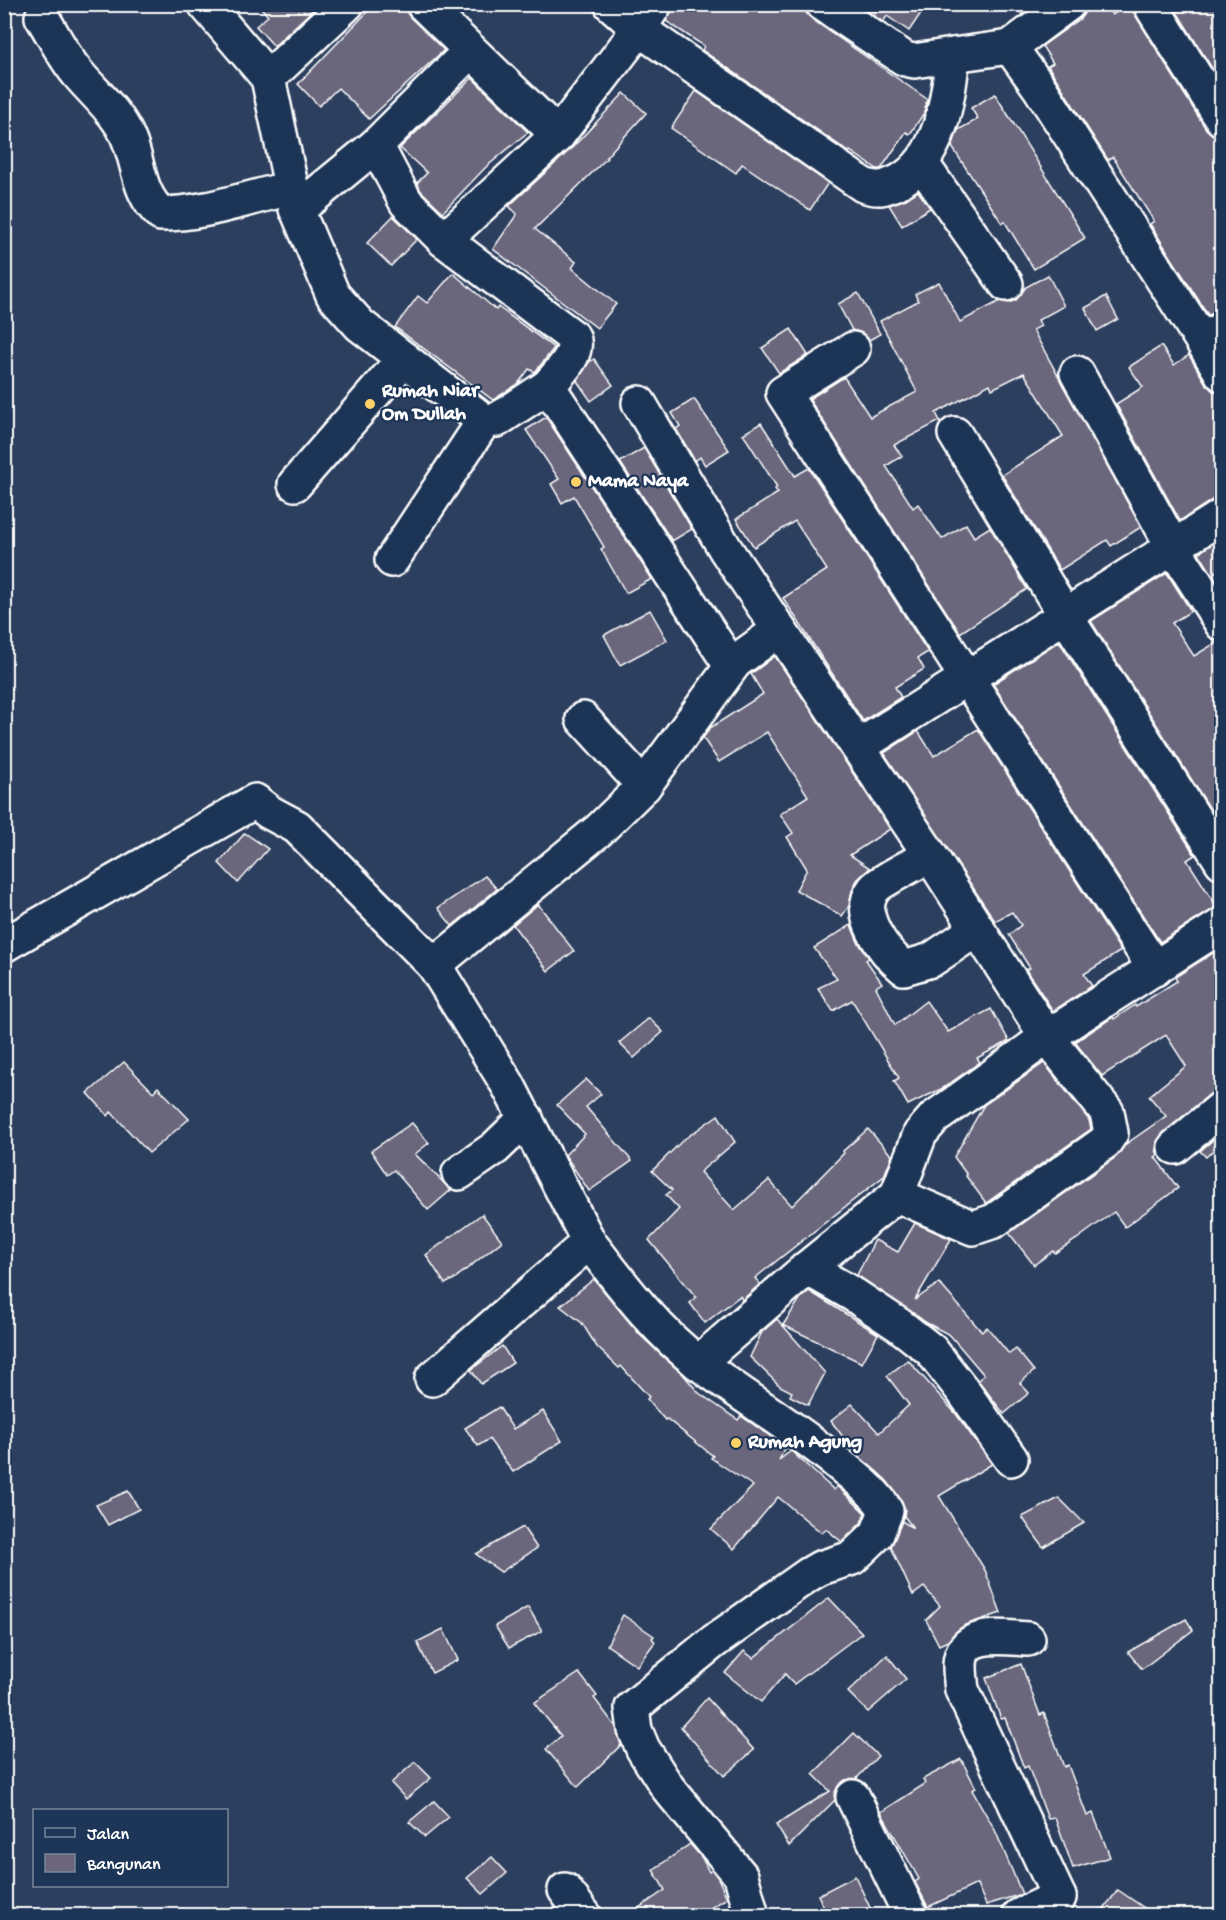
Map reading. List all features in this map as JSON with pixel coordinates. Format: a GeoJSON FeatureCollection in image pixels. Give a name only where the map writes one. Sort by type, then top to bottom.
{"type":"FeatureCollection","features":[{"type":"Feature","properties":{"kind":"street"},"geometry":{"type":"LineString","coordinates":[[205,4],[268,78],[294,199],[333,295],[360,325],[484,421],[497,420],[548,386],[574,352],[576,345],[573,337],[444,240],[406,202],[376,145]]}},
{"type":"Feature","properties":{"kind":"street"},"geometry":{"type":"LineString","coordinates":[[268,78],[347,4]]}},
{"type":"Feature","properties":{"kind":"street"},"geometry":{"type":"LineString","coordinates":[[423,4],[558,135]]}},
{"type":"Feature","properties":{"kind":"street"},"geometry":{"type":"LineString","coordinates":[[612,4],[647,17],[863,185],[876,190],[912,173],[922,164],[944,111],[953,55]]}},
{"type":"Feature","properties":{"kind":"street"},"geometry":{"type":"LineString","coordinates":[[823,4],[905,59],[914,61],[1010,47],[1068,4]]}},
{"type":"Feature","properties":{"kind":"street"},"geometry":{"type":"LineString","coordinates":[[1153,9],[1221,119]]}},
{"type":"Feature","properties":{"kind":"street"},"geometry":{"type":"LineString","coordinates":[[42,17],[77,73],[117,120],[129,138],[143,189],[150,204],[162,214],[294,199],[376,145],[470,51]]}},
{"type":"Feature","properties":{"kind":"street"},"geometry":{"type":"LineString","coordinates":[[444,240],[558,135],[647,17]]}},
{"type":"Feature","properties":{"kind":"street"},"geometry":{"type":"LineString","coordinates":[[1010,47],[1212,335],[1221,374]]}},
{"type":"Feature","properties":{"kind":"street"},"geometry":{"type":"LineString","coordinates":[[922,164],[1006,284]]}},
{"type":"Feature","properties":{"kind":"street"},"geometry":{"type":"LineString","coordinates":[[853,349],[783,393],[1155,969]]}},
{"type":"Feature","properties":{"kind":"street"},"geometry":{"type":"LineString","coordinates":[[295,484],[404,359]]}},
{"type":"Feature","properties":{"kind":"street"},"geometry":{"type":"LineString","coordinates":[[1077,373],[1173,547],[1221,624]]}},
{"type":"Feature","properties":{"kind":"street"},"geometry":{"type":"LineString","coordinates":[[548,386],[712,639],[723,655],[735,662]]}},
{"type":"Feature","properties":{"kind":"street"},"geometry":{"type":"LineString","coordinates":[[639,403],[726,550],[930,855],[1047,1037],[1107,1112],[1111,1133],[1105,1142],[994,1221],[973,1228],[897,1195]]}},
{"type":"Feature","properties":{"kind":"street"},"geometry":{"type":"LineString","coordinates":[[392,560],[484,421]]}},
{"type":"Feature","properties":{"kind":"street"},"geometry":{"type":"LineString","coordinates":[[955,434],[1065,615],[1221,862]]}},
{"type":"Feature","properties":{"kind":"street"},"geometry":{"type":"LineString","coordinates":[[858,747],[1221,516]]}},
{"type":"Feature","properties":{"kind":"street"},"geometry":{"type":"LineString","coordinates":[[434,965],[599,830],[644,786],[735,662],[779,630]]}},
{"type":"Feature","properties":{"kind":"street"},"geometry":{"type":"LineString","coordinates":[[583,719],[644,786]]}},
{"type":"Feature","properties":{"kind":"street"},"geometry":{"type":"LineString","coordinates":[[4,945],[255,801],[297,827],[434,965],[526,1118],[548,1166],[589,1242],[640,1309],[698,1362],[820,1448],[882,1503],[886,1511],[877,1534],[852,1558],[820,1568],[808,1575],[714,1642],[632,1708],[635,1730],[643,1749],[668,1788],[741,1876],[752,1916]]}},
{"type":"Feature","properties":{"kind":"street"},"geometry":{"type":"LineString","coordinates":[[930,855],[874,888],[867,906],[872,931],[891,958],[904,969],[931,960],[977,929]]}},
{"type":"Feature","properties":{"kind":"street"},"geometry":{"type":"LineString","coordinates":[[698,1362],[807,1268],[897,1195],[920,1134],[934,1118],[1047,1037],[1221,925]]}},
{"type":"Feature","properties":{"kind":"street"},"geometry":{"type":"LineString","coordinates":[[1175,1147],[1221,1108]]}},
{"type":"Feature","properties":{"kind":"street"},"geometry":{"type":"LineString","coordinates":[[459,1173],[495,1148],[526,1118]]}},
{"type":"Feature","properties":{"kind":"street"},"geometry":{"type":"LineString","coordinates":[[432,1379],[589,1242]]}},
{"type":"Feature","properties":{"kind":"street"},"geometry":{"type":"LineString","coordinates":[[807,1268],[854,1295],[931,1350],[1011,1460]]}},
{"type":"Feature","properties":{"kind":"street"},"geometry":{"type":"LineString","coordinates":[[1019,1916],[1053,1906],[962,1690],[959,1664],[963,1651],[971,1642],[985,1637],[1028,1639]]}},
{"type":"Feature","properties":{"kind":"street"},"geometry":{"type":"LineString","coordinates":[[853,1797],[911,1916]]}},
{"type":"Feature","properties":{"kind":"street"},"geometry":{"type":"LineString","coordinates":[[565,1890],[585,1916]]}},
{"type":"Feature","properties":{"kind":"building"},"geometry":{"type":"Polygon","coordinates":[[[258,4],[319,4],[274,46],[256,26],[268,16],[258,4]]]}},
{"type":"Feature","properties":{"kind":"building"},"geometry":{"type":"Polygon","coordinates":[[[375,4],[403,4],[410,17],[444,50],[369,119],[338,88],[319,106],[298,84],[375,4]]]}},
{"type":"Feature","properties":{"kind":"building"},"geometry":{"type":"Polygon","coordinates":[[[674,4],[805,4],[806,13],[813,20],[927,99],[924,113],[910,134],[906,132],[881,169],[877,169],[702,50],[704,46],[666,21],[674,4]]]}},
{"type":"Feature","properties":{"kind":"building"},"geometry":{"type":"Polygon","coordinates":[[[857,4],[927,4],[909,31],[887,16],[883,22],[857,4]]]}},
{"type":"Feature","properties":{"kind":"building"},"geometry":{"type":"Polygon","coordinates":[[[1016,4],[1036,4],[1022,15],[1016,4]]]}},
{"type":"Feature","properties":{"kind":"building"},"geometry":{"type":"Polygon","coordinates":[[[1086,4],[1105,4],[1112,15],[1129,5],[1206,129],[1221,138],[1221,312],[1208,315],[1150,224],[1154,221],[1113,157],[1108,160],[1048,66],[1053,63],[1042,46],[1080,19],[1085,12],[1086,4]]]}},
{"type":"Feature","properties":{"kind":"building"},"geometry":{"type":"Polygon","coordinates":[[[1172,4],[1221,4],[1221,83],[1172,4]]]}},
{"type":"Feature","properties":{"kind":"building"},"geometry":{"type":"Polygon","coordinates":[[[472,78],[528,132],[485,168],[443,212],[421,191],[417,183],[427,173],[400,148],[472,78]]]}},
{"type":"Feature","properties":{"kind":"building"},"geometry":{"type":"Polygon","coordinates":[[[696,91],[828,183],[810,210],[742,164],[736,173],[671,128],[696,91]]]}},
{"type":"Feature","properties":{"kind":"building"},"geometry":{"type":"Polygon","coordinates":[[[624,93],[646,113],[607,158],[535,229],[576,262],[572,268],[616,304],[597,328],[493,249],[517,214],[509,206],[571,149],[624,93]]]}},
{"type":"Feature","properties":{"kind":"building"},"geometry":{"type":"Polygon","coordinates":[[[995,94],[1085,238],[1034,269],[1005,222],[1002,223],[952,147],[958,130],[978,119],[971,108],[995,94]]]}},
{"type":"Feature","properties":{"kind":"building"},"geometry":{"type":"Polygon","coordinates":[[[918,191],[930,208],[902,226],[889,205],[906,199],[918,191]]]}},
{"type":"Feature","properties":{"kind":"building"},"geometry":{"type":"Polygon","coordinates":[[[393,216],[417,239],[391,266],[367,243],[393,216]]]}},
{"type":"Feature","properties":{"kind":"building"},"geometry":{"type":"Polygon","coordinates":[[[453,273],[496,310],[498,307],[554,348],[535,372],[529,369],[518,384],[493,400],[395,327],[418,296],[427,303],[453,273]]]}},
{"type":"Feature","properties":{"kind":"building"},"geometry":{"type":"Polygon","coordinates":[[[1048,275],[1064,306],[1038,320],[1041,326],[1033,330],[1141,527],[1111,546],[1107,540],[1060,570],[1002,475],[1063,436],[1024,373],[992,389],[990,384],[936,413],[940,421],[894,445],[902,456],[886,466],[913,508],[918,504],[942,539],[966,524],[974,537],[990,527],[1027,589],[960,633],[809,399],[844,377],[870,417],[917,392],[880,321],[918,301],[915,294],[939,282],[960,322],[1000,301],[1008,303],[1016,300],[1026,287],[1048,275]]]}},
{"type":"Feature","properties":{"kind":"building"},"geometry":{"type":"Polygon","coordinates":[[[858,293],[880,334],[869,340],[862,333],[852,330],[838,304],[858,293]]]}},
{"type":"Feature","properties":{"kind":"building"},"geometry":{"type":"Polygon","coordinates":[[[1106,296],[1118,319],[1097,331],[1085,308],[1106,296]]]}},
{"type":"Feature","properties":{"kind":"building"},"geometry":{"type":"Polygon","coordinates":[[[791,329],[808,355],[779,373],[762,348],[791,329]]]}},
{"type":"Feature","properties":{"kind":"building"},"geometry":{"type":"Polygon","coordinates":[[[1161,346],[1174,365],[1189,355],[1206,384],[1213,391],[1221,393],[1221,497],[1212,500],[1180,521],[1116,404],[1143,387],[1129,367],[1161,346]]]}},
{"type":"Feature","properties":{"kind":"building"},"geometry":{"type":"Polygon","coordinates":[[[594,359],[613,385],[591,401],[577,381],[589,362],[594,359]]]}},
{"type":"Feature","properties":{"kind":"building"},"geometry":{"type":"Polygon","coordinates":[[[694,399],[729,450],[705,465],[700,457],[695,461],[676,429],[680,426],[672,413],[694,399]]]}},
{"type":"Feature","properties":{"kind":"building"},"geometry":{"type":"Polygon","coordinates":[[[546,417],[652,579],[626,593],[601,549],[604,547],[574,496],[562,503],[551,484],[559,479],[526,430],[546,417]]]}},
{"type":"Feature","properties":{"kind":"building"},"geometry":{"type":"Polygon","coordinates":[[[761,423],[795,476],[809,468],[928,652],[918,658],[924,669],[895,687],[901,697],[863,721],[783,598],[827,570],[795,521],[754,547],[736,519],[778,493],[775,489],[777,487],[743,434],[761,423]]]}},
{"type":"Feature","properties":{"kind":"building"},"geometry":{"type":"Polygon","coordinates":[[[644,448],[692,529],[672,541],[620,462],[644,448]]]}},
{"type":"Feature","properties":{"kind":"building"},"geometry":{"type":"Polygon","coordinates":[[[1221,538],[1221,568],[1212,574],[1199,553],[1221,538]]]}},
{"type":"Feature","properties":{"kind":"building"},"geometry":{"type":"Polygon","coordinates":[[[1167,573],[1191,611],[1172,623],[1194,656],[1217,642],[1221,643],[1221,826],[1091,621],[1167,573]]]}},
{"type":"Feature","properties":{"kind":"building"},"geometry":{"type":"Polygon","coordinates":[[[650,610],[667,640],[620,665],[604,635],[650,610]]]}},
{"type":"Feature","properties":{"kind":"building"},"geometry":{"type":"Polygon","coordinates":[[[1059,641],[1195,855],[1187,860],[1217,907],[1160,942],[993,684],[1059,641]]]}},
{"type":"Feature","properties":{"kind":"building"},"geometry":{"type":"Polygon","coordinates":[[[775,656],[890,829],[850,855],[870,868],[857,880],[849,906],[842,916],[796,890],[807,869],[787,837],[793,833],[780,814],[808,796],[767,732],[719,762],[703,738],[710,728],[763,694],[751,674],[775,656]]]}},
{"type":"Feature","properties":{"kind":"building"},"geometry":{"type":"Polygon","coordinates":[[[978,729],[1121,951],[1084,974],[1092,986],[1053,1011],[1026,970],[1030,968],[1009,935],[1021,925],[1012,912],[995,921],[884,753],[918,731],[934,756],[978,729]]]}},
{"type":"Feature","properties":{"kind":"building"},"geometry":{"type":"Polygon","coordinates":[[[245,833],[268,849],[238,883],[219,863],[245,833]]]}},
{"type":"Feature","properties":{"kind":"building"},"geometry":{"type":"Polygon","coordinates":[[[485,876],[497,889],[452,926],[438,908],[485,876]]]}},
{"type":"Feature","properties":{"kind":"building"},"geometry":{"type":"Polygon","coordinates":[[[538,904],[574,951],[548,971],[513,925],[538,904]]]}},
{"type":"Feature","properties":{"kind":"building"},"geometry":{"type":"Polygon","coordinates":[[[851,925],[858,942],[869,958],[866,960],[882,983],[876,987],[895,1025],[926,1001],[948,1032],[991,1009],[1009,1041],[977,1058],[980,1062],[943,1088],[908,1105],[894,1081],[899,1078],[852,1000],[833,1011],[818,988],[837,979],[814,948],[851,925]]]}},
{"type":"Feature","properties":{"kind":"building"},"geometry":{"type":"Polygon","coordinates":[[[1221,948],[1221,1090],[1210,1094],[1163,1133],[1157,1141],[1158,1155],[1155,1157],[1178,1188],[1125,1227],[1114,1212],[1077,1239],[1055,1253],[1053,1251],[1034,1265],[1009,1233],[1116,1157],[1126,1144],[1166,1116],[1149,1096],[1186,1066],[1166,1035],[1102,1076],[1075,1042],[1113,1017],[1114,1019],[1135,1005],[1136,1007],[1177,981],[1175,977],[1221,948]]]}},
{"type":"Feature","properties":{"kind":"building"},"geometry":{"type":"Polygon","coordinates":[[[649,1018],[663,1032],[634,1058],[619,1043],[649,1018]]]}},
{"type":"Feature","properties":{"kind":"building"},"geometry":{"type":"Polygon","coordinates":[[[124,1062],[153,1092],[158,1087],[189,1119],[149,1153],[111,1112],[108,1116],[88,1093],[124,1062]]]}},
{"type":"Feature","properties":{"kind":"building"},"geometry":{"type":"Polygon","coordinates":[[[1044,1063],[1089,1120],[1091,1129],[986,1203],[954,1157],[984,1105],[1044,1063]]]}},
{"type":"Feature","properties":{"kind":"building"},"geometry":{"type":"Polygon","coordinates":[[[586,1079],[601,1094],[586,1107],[632,1161],[589,1191],[565,1155],[585,1134],[557,1105],[586,1079]]]}},
{"type":"Feature","properties":{"kind":"building"},"geometry":{"type":"Polygon","coordinates":[[[718,1115],[735,1142],[700,1172],[734,1210],[769,1180],[792,1206],[844,1153],[843,1151],[868,1129],[892,1156],[884,1176],[755,1278],[760,1284],[742,1300],[740,1296],[705,1323],[690,1303],[696,1297],[649,1240],[679,1209],[666,1195],[672,1190],[652,1171],[683,1140],[718,1115]]]}},
{"type":"Feature","properties":{"kind":"building"},"geometry":{"type":"Polygon","coordinates":[[[412,1123],[429,1143],[415,1154],[451,1190],[428,1210],[394,1170],[387,1175],[371,1151],[412,1123]]]}},
{"type":"Feature","properties":{"kind":"building"},"geometry":{"type":"Polygon","coordinates":[[[1221,1133],[1221,1143],[1206,1157],[1200,1151],[1221,1133]]]}},
{"type":"Feature","properties":{"kind":"building"},"geometry":{"type":"Polygon","coordinates":[[[482,1214],[502,1241],[445,1284],[426,1255],[482,1214]]]}},
{"type":"Feature","properties":{"kind":"building"},"geometry":{"type":"Polygon","coordinates":[[[915,1223],[951,1239],[915,1300],[939,1283],[982,1332],[987,1327],[1009,1354],[1016,1349],[1034,1371],[1020,1383],[1029,1393],[1004,1414],[978,1380],[984,1375],[950,1335],[925,1322],[857,1275],[875,1240],[898,1252],[915,1223]]]}},
{"type":"Feature","properties":{"kind":"building"},"geometry":{"type":"Polygon","coordinates":[[[594,1279],[641,1336],[682,1373],[699,1393],[738,1420],[741,1416],[786,1447],[779,1460],[791,1451],[834,1490],[837,1486],[865,1513],[861,1523],[842,1542],[826,1529],[822,1533],[778,1497],[734,1549],[711,1529],[753,1486],[711,1458],[713,1456],[667,1419],[665,1420],[647,1399],[649,1397],[621,1366],[619,1368],[597,1347],[582,1323],[560,1306],[594,1279]]]}},
{"type":"Feature","properties":{"kind":"building"},"geometry":{"type":"Polygon","coordinates":[[[809,1291],[878,1334],[862,1363],[783,1325],[800,1299],[809,1291]]]}},
{"type":"Feature","properties":{"kind":"building"},"geometry":{"type":"Polygon","coordinates":[[[777,1319],[825,1373],[808,1405],[790,1396],[792,1392],[780,1386],[750,1357],[762,1332],[777,1319]]]}},
{"type":"Feature","properties":{"kind":"building"},"geometry":{"type":"Polygon","coordinates":[[[502,1346],[513,1363],[481,1384],[471,1370],[502,1346]]]}},
{"type":"Feature","properties":{"kind":"building"},"geometry":{"type":"Polygon","coordinates":[[[908,1360],[956,1414],[992,1464],[939,1496],[985,1570],[1001,1613],[965,1625],[948,1641],[939,1645],[926,1620],[940,1606],[924,1587],[913,1595],[891,1547],[902,1521],[913,1528],[904,1516],[905,1509],[902,1501],[886,1480],[857,1455],[831,1421],[852,1404],[879,1433],[909,1405],[887,1376],[908,1360]]]}},
{"type":"Feature","properties":{"kind":"building"},"geometry":{"type":"Polygon","coordinates":[[[499,1407],[513,1429],[543,1411],[562,1441],[513,1472],[489,1439],[478,1446],[465,1428],[499,1407]]]}},
{"type":"Feature","properties":{"kind":"building"},"geometry":{"type":"Polygon","coordinates":[[[128,1491],[139,1509],[108,1525],[96,1505],[128,1491]]]}},
{"type":"Feature","properties":{"kind":"building"},"geometry":{"type":"Polygon","coordinates":[[[1059,1498],[1084,1523],[1043,1547],[1022,1517],[1059,1498]]]}},
{"type":"Feature","properties":{"kind":"building"},"geometry":{"type":"Polygon","coordinates":[[[523,1527],[537,1548],[501,1572],[476,1554],[523,1527]]]}},
{"type":"Feature","properties":{"kind":"building"},"geometry":{"type":"Polygon","coordinates":[[[829,1598],[862,1633],[794,1684],[785,1674],[761,1702],[725,1673],[744,1651],[753,1658],[829,1598]]]}},
{"type":"Feature","properties":{"kind":"building"},"geometry":{"type":"Polygon","coordinates":[[[528,1607],[542,1631],[509,1648],[495,1626],[528,1607]]]}},
{"type":"Feature","properties":{"kind":"building"},"geometry":{"type":"Polygon","coordinates":[[[623,1615],[654,1636],[652,1638],[655,1642],[637,1666],[607,1645],[623,1615]]]}},
{"type":"Feature","properties":{"kind":"building"},"geometry":{"type":"Polygon","coordinates":[[[1186,1619],[1193,1630],[1142,1669],[1128,1652],[1186,1619]]]}},
{"type":"Feature","properties":{"kind":"building"},"geometry":{"type":"Polygon","coordinates":[[[443,1629],[458,1660],[432,1673],[417,1642],[443,1629]]]}},
{"type":"Feature","properties":{"kind":"building"},"geometry":{"type":"Polygon","coordinates":[[[887,1655],[906,1679],[868,1712],[848,1692],[887,1655]]]}},
{"type":"Feature","properties":{"kind":"building"},"geometry":{"type":"Polygon","coordinates":[[[1021,1664],[1040,1715],[1044,1713],[1064,1767],[1068,1765],[1087,1816],[1093,1813],[1110,1857],[1073,1868],[1055,1818],[1048,1819],[1028,1766],[1024,1768],[1005,1718],[1001,1719],[986,1678],[1021,1664]]]}},
{"type":"Feature","properties":{"kind":"building"},"geometry":{"type":"Polygon","coordinates":[[[579,1673],[597,1696],[594,1698],[616,1727],[621,1745],[578,1787],[546,1749],[561,1736],[534,1703],[579,1673]]]}},
{"type":"Feature","properties":{"kind":"building"},"geometry":{"type":"Polygon","coordinates":[[[707,1698],[754,1750],[724,1776],[681,1727],[707,1698]]]}},
{"type":"Feature","properties":{"kind":"building"},"geometry":{"type":"Polygon","coordinates":[[[854,1733],[878,1756],[856,1779],[845,1780],[838,1786],[834,1795],[835,1800],[789,1846],[776,1825],[830,1791],[813,1774],[854,1733]]]}},
{"type":"Feature","properties":{"kind":"building"},"geometry":{"type":"Polygon","coordinates":[[[961,1759],[976,1788],[972,1790],[995,1830],[1022,1894],[986,1905],[977,1884],[928,1907],[915,1882],[919,1879],[881,1812],[925,1784],[923,1779],[961,1759]]]}},
{"type":"Feature","properties":{"kind":"building"},"geometry":{"type":"Polygon","coordinates":[[[415,1762],[431,1778],[406,1799],[391,1783],[415,1762]]]}},
{"type":"Feature","properties":{"kind":"building"},"geometry":{"type":"Polygon","coordinates":[[[434,1801],[449,1817],[425,1837],[409,1822],[434,1801]]]}},
{"type":"Feature","properties":{"kind":"building"},"geometry":{"type":"Polygon","coordinates":[[[690,1844],[702,1858],[709,1872],[712,1870],[718,1878],[727,1898],[697,1916],[627,1916],[665,1890],[653,1870],[690,1844]]]}},
{"type":"Feature","properties":{"kind":"building"},"geometry":{"type":"Polygon","coordinates":[[[492,1857],[507,1873],[483,1894],[467,1878],[492,1857]]]}},
{"type":"Feature","properties":{"kind":"building"},"geometry":{"type":"Polygon","coordinates":[[[855,1876],[874,1916],[828,1916],[818,1895],[855,1876]]]}},
{"type":"Feature","properties":{"kind":"building"},"geometry":{"type":"Polygon","coordinates":[[[1118,1890],[1156,1916],[1098,1916],[1118,1890]]]}},
{"type":"Feature","properties":{"kind":"place","name":"Rumah Niar Om Dullah"},"geometry":{"type":"Point","coordinates":[370,404]}},
{"type":"Feature","properties":{"kind":"place","name":"Mama Naya"},"geometry":{"type":"Point","coordinates":[576,482]}},
{"type":"Feature","properties":{"kind":"place","name":"Rumah Agung"},"geometry":{"type":"Point","coordinates":[736,1443]}}]}
